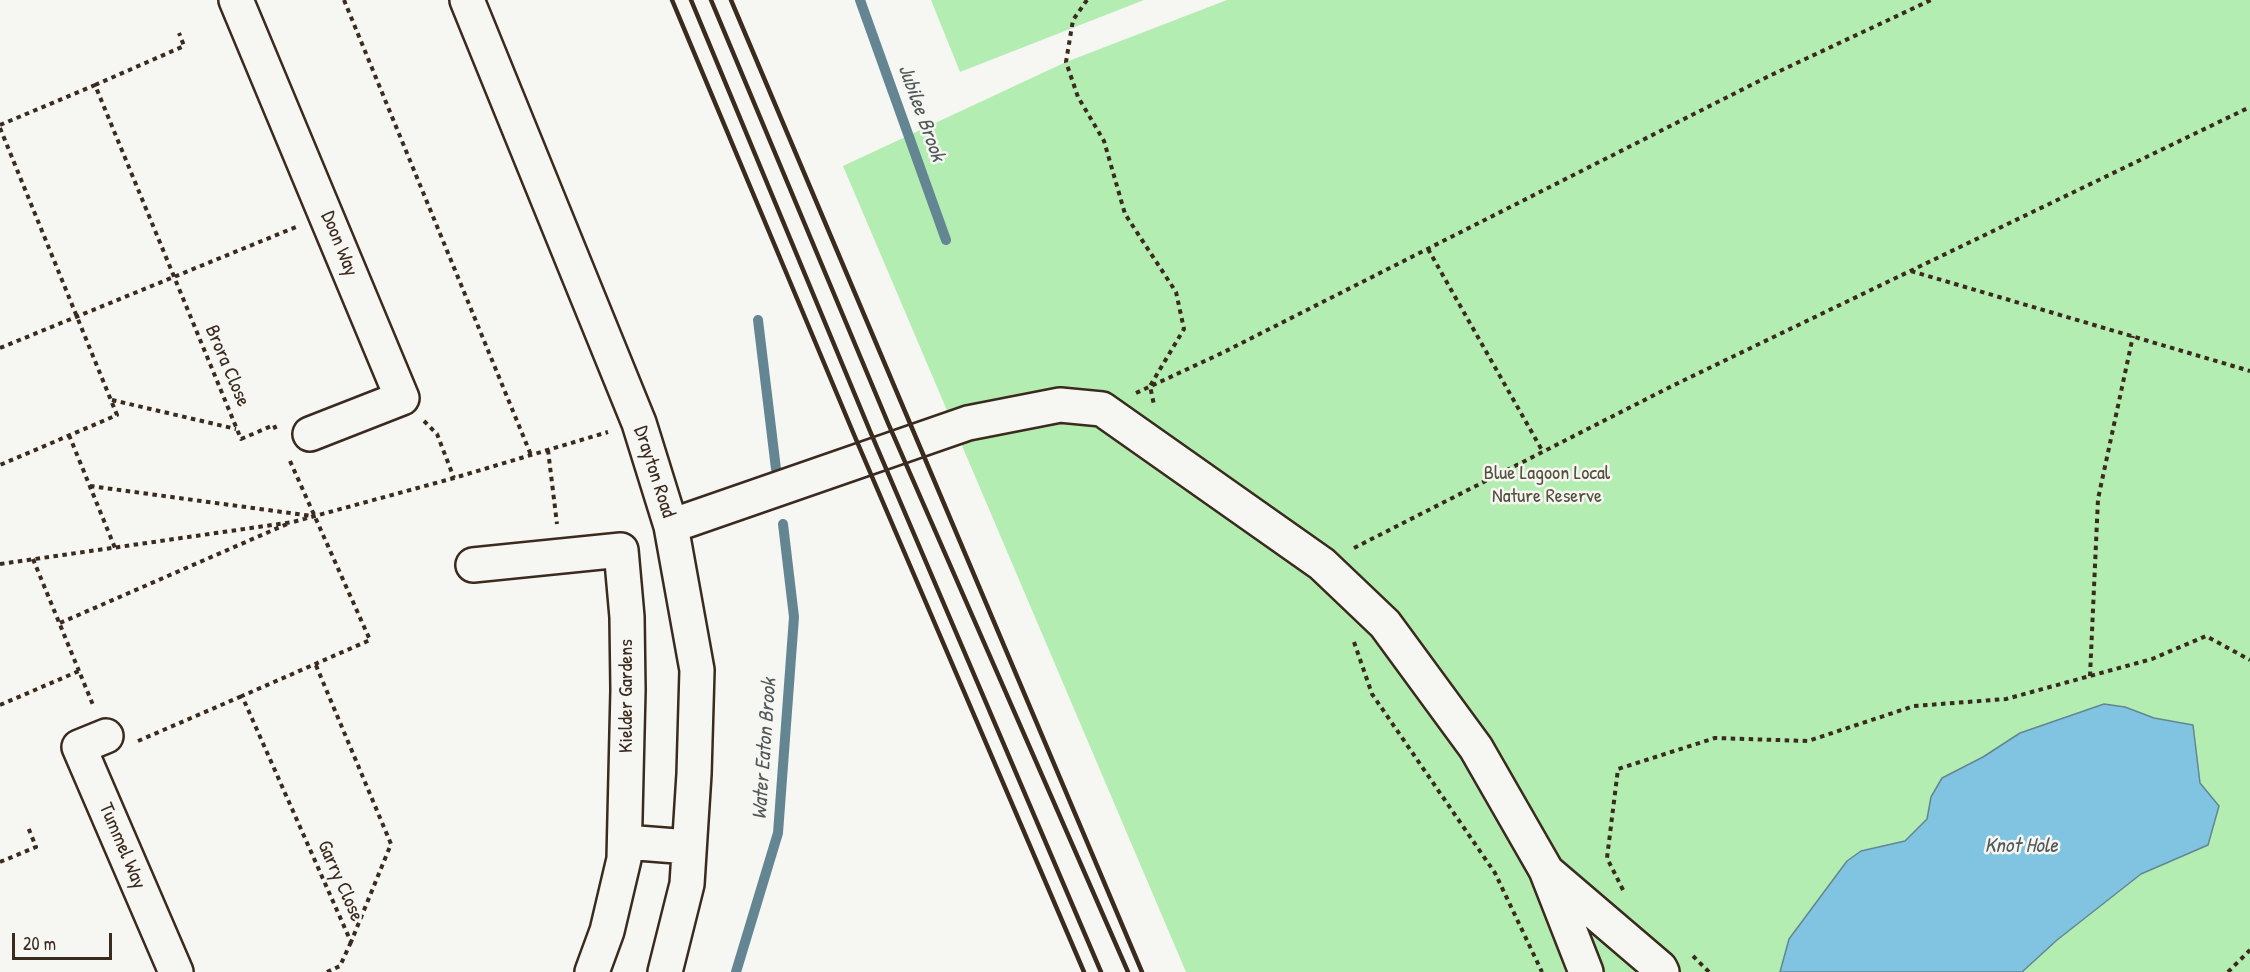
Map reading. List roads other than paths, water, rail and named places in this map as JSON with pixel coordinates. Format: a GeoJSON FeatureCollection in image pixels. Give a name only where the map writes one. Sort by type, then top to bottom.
{"type":"FeatureCollection","features":[{"type":"Feature","properties":{"kind":"street","name":"Doon Way"},"geometry":{"type":"LineString","coordinates":[[236,0],[402,398],[292,441]]}},
{"type":"Feature","properties":{"kind":"street","name":"Drayton Road"},"geometry":{"type":"LineString","coordinates":[[467,0],[639,423],[671,526],[697,670],[687,884],[665,972]]}},
{"type":"Feature","properties":{"kind":"street"},"geometry":{"type":"LineString","coordinates":[[671,526],[968,423],[1060,405],[1102,409],[1322,564],[1385,624],[1476,748],[1546,870],[1586,972]]}},
{"type":"Feature","properties":{"kind":"street","name":"Kielder Gardens"},"geometry":{"type":"LineString","coordinates":[[473,565],[621,550],[627,617],[628,690],[624,859],[607,931],[592,972]]}},
{"type":"Feature","properties":{"kind":"street","name":"Tummel Way"},"geometry":{"type":"LineString","coordinates":[[106,736],[79,747],[176,972]]}},
{"type":"Feature","properties":{"kind":"street"},"geometry":{"type":"LineString","coordinates":[[625,842],[689,847]]}},
{"type":"Feature","properties":{"kind":"street"},"geometry":{"type":"LineString","coordinates":[[1546,870],[1662,972]]}},
{"type":"Feature","properties":{"kind":"water","name":"Knot Hole"},"geometry":{"type":"Polygon","coordinates":[[[2104,704],[2125,707],[2154,718],[2193,725],[2200,783],[2219,806],[2208,845],[2141,874],[2057,940],[2022,972],[1780,972],[1789,939],[1847,861],[1861,851],[1905,841],[1927,819],[1931,797],[1942,778],[1983,757],[2020,733],[2104,704]]]}},
{"type":"Feature","properties":{"kind":"waterway","name":"Jubilee Brook"},"geometry":{"type":"LineString","coordinates":[[860,0],[946,240]]}},
{"type":"Feature","properties":{"kind":"waterway","name":"Water Eaton Brook"},"geometry":{"type":"LineString","coordinates":[[758,320],[776,469]]}},
{"type":"Feature","properties":{"kind":"waterway","name":"Water Eaton Brook"},"geometry":{"type":"LineString","coordinates":[[736,972],[778,833],[794,617],[783,524]]}},
{"type":"Feature","properties":{"kind":"railway"},"geometry":{"type":"LineString","coordinates":[[672,0],[855,437],[1084,972]]}},
{"type":"Feature","properties":{"kind":"railway"},"geometry":{"type":"LineString","coordinates":[[691,0],[870,431],[1101,972]]}},
{"type":"Feature","properties":{"kind":"railway"},"geometry":{"type":"LineString","coordinates":[[711,0],[888,423],[1128,972]]}},
{"type":"Feature","properties":{"kind":"railway"},"geometry":{"type":"LineString","coordinates":[[731,0],[1142,972]]}},
{"type":"Feature","properties":{"kind":"park label","name":"Blue Lagoon Local Nature Reserve"},"geometry":{"type":"Point","coordinates":[1547,486]}}]}
